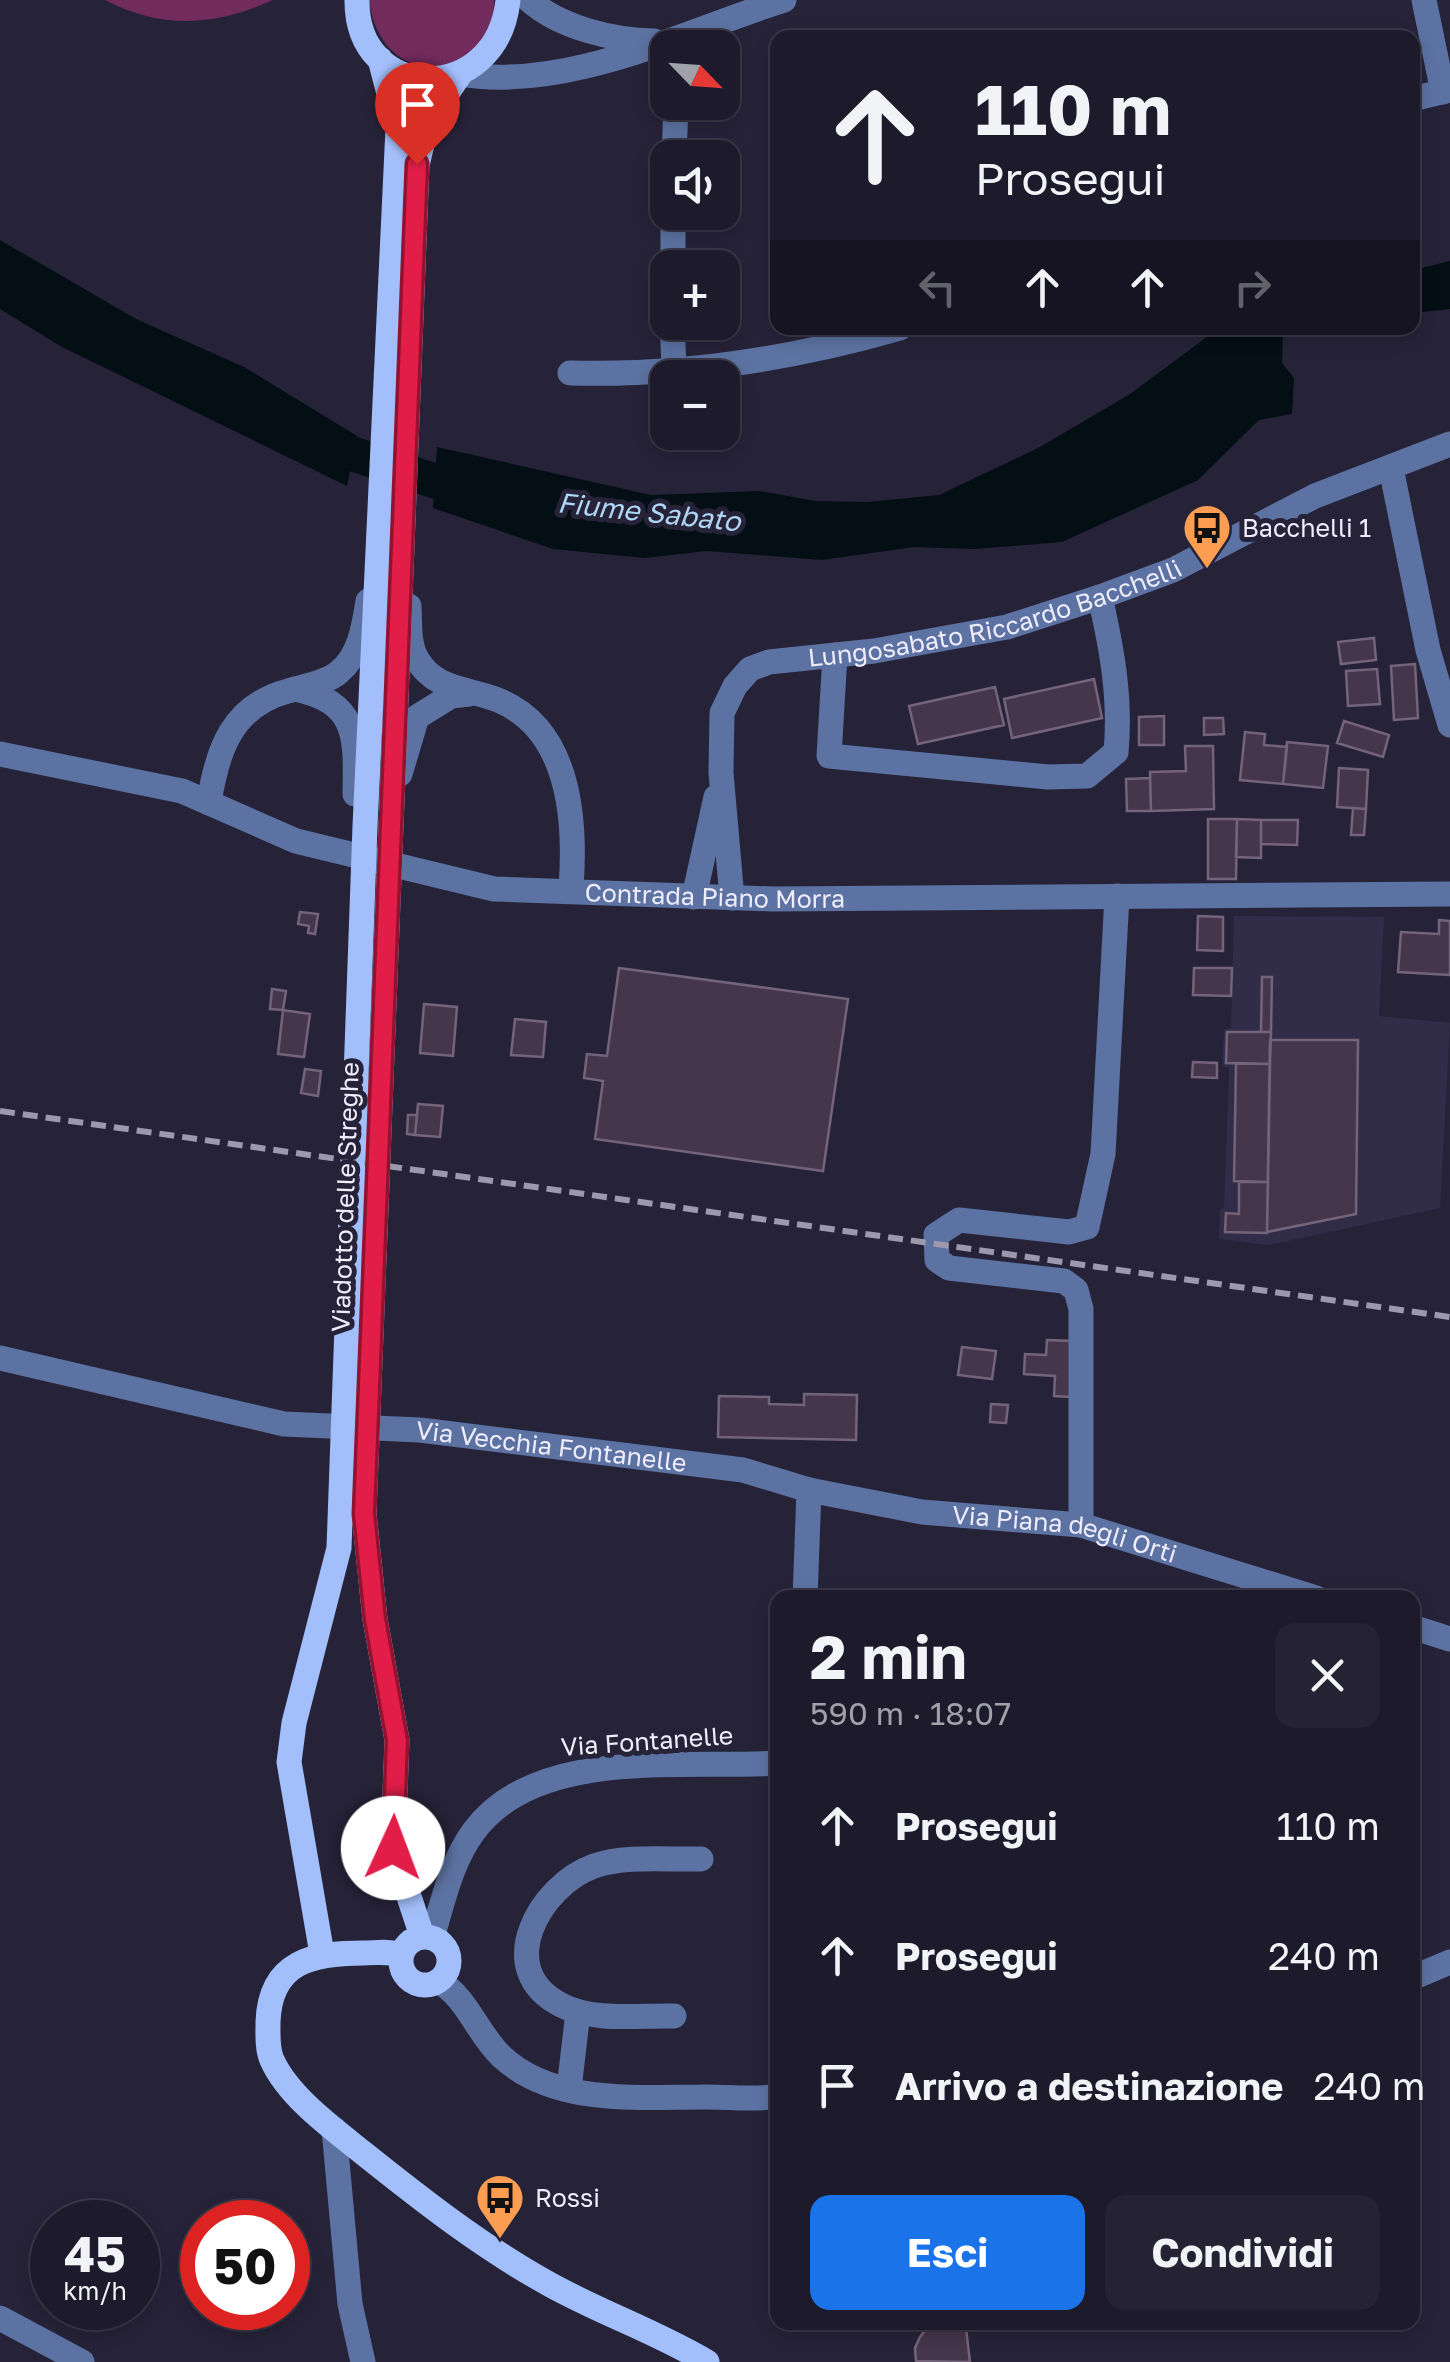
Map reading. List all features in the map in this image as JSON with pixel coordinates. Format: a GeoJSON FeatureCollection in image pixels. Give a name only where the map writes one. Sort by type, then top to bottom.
{"type":"FeatureCollection","features":[{"type":"Feature","properties":{"kind":"main road"},"geometry":{"type":"LineString","coordinates":[[357,0],[361,30],[380,59],[398,128],[402,265]]}},
{"type":"Feature","properties":{"kind":"main road"},"geometry":{"type":"LineString","coordinates":[[322,1954],[289,1762],[294,1723],[339,1548],[379,517],[402,265],[420,143],[439,101],[460,74],[480,62],[496,45],[506,23],[508,0]]}},
{"type":"Feature","properties":{"kind":"main road"},"geometry":{"type":"LineString","coordinates":[[380,59],[418,79],[460,74]]}},
{"type":"Feature","properties":{"kind":"main road","name":"Viadotto delle Streghe"},"geometry":{"type":"LineString","coordinates":[[366,1544],[367,1396],[402,533],[402,265]]}},
{"type":"Feature","properties":{"kind":"main road","name":"Via Fontanelle"},"geometry":{"type":"LineString","coordinates":[[366,1544],[396,1722],[393,1848],[427,1937],[444,1946],[449,1961],[438,1981]]}},
{"type":"Feature","properties":{"kind":"main road","name":"Via Fontanelle"},"geometry":{"type":"LineString","coordinates":[[401,1956],[408,1943],[427,1937]]}},
{"type":"Feature","properties":{"kind":"main road"},"geometry":{"type":"LineString","coordinates":[[438,1981],[423,1985],[408,1978],[401,1956],[391,1952],[322,1954],[305,1959],[285,1974],[269,2000],[272,2060],[334,2130],[444,2216],[537,2277],[707,2362]]}},
{"type":"Feature","properties":{"kind":"street"},"geometry":{"type":"LineString","coordinates":[[529,0],[570,23],[608,36],[650,41]]}},
{"type":"Feature","properties":{"kind":"street"},"geometry":{"type":"LineString","coordinates":[[712,30],[784,0]]}},
{"type":"Feature","properties":{"kind":"street"},"geometry":{"type":"LineString","coordinates":[[1420,97],[1446,91],[1424,0]]}},
{"type":"Feature","properties":{"kind":"street"},"geometry":{"type":"LineString","coordinates":[[460,74],[483,78],[538,74],[650,50]]}},
{"type":"Feature","properties":{"kind":"street"},"geometry":{"type":"LineString","coordinates":[[740,364],[831,348],[876,335]]}},
{"type":"Feature","properties":{"kind":"street"},"geometry":{"type":"LineString","coordinates":[[570,373],[650,373]]}},
{"type":"Feature","properties":{"kind":"street","name":"Lungosabato Riccardo Bacchelli"},"geometry":{"type":"LineString","coordinates":[[732,898],[721,773],[722,712],[734,686],[750,669],[769,662],[1007,627],[1100,598],[1173,570],[1316,496],[1450,444]]}},
{"type":"Feature","properties":{"kind":"street"},"geometry":{"type":"LineString","coordinates":[[1391,468],[1405,521],[1428,650],[1450,725]]}},
{"type":"Feature","properties":{"kind":"street"},"geometry":{"type":"LineString","coordinates":[[209,803],[222,743],[240,714],[266,696],[312,688],[338,674],[359,645],[379,517]]}},
{"type":"Feature","properties":{"kind":"street"},"geometry":{"type":"LineString","coordinates":[[402,533],[416,659],[435,679],[458,692],[497,699],[525,716],[548,740],[570,800],[571,888]]}},
{"type":"Feature","properties":{"kind":"street"},"geometry":{"type":"LineString","coordinates":[[834,655],[829,756],[1048,777],[1087,776],[1116,752],[1120,719],[1112,644],[1100,598]]}},
{"type":"Feature","properties":{"kind":"street"},"geometry":{"type":"LineString","coordinates":[[312,688],[338,706],[356,740],[355,823],[362,888]]}},
{"type":"Feature","properties":{"kind":"street"},"geometry":{"type":"LineString","coordinates":[[388,853],[408,740],[417,717],[458,692]]}},
{"type":"Feature","properties":{"kind":"street","name":"Contrada Piano Morra"},"geometry":{"type":"LineString","coordinates":[[0,754],[182,791],[296,841],[494,889],[571,888],[732,898],[1450,894]]}},
{"type":"Feature","properties":{"kind":"street"},"geometry":{"type":"LineString","coordinates":[[694,896],[721,773]]}},
{"type":"Feature","properties":{"kind":"street"},"geometry":{"type":"LineString","coordinates":[[1081,1525],[1082,1309],[1076,1290],[1064,1281],[949,1268],[938,1260],[934,1244],[936,1235],[959,1220],[1069,1232],[1087,1226],[1103,1154],[1117,896]]}},
{"type":"Feature","properties":{"kind":"street","name":"Via Vecchia Fontanelle"},"geometry":{"type":"LineString","coordinates":[[0,1358],[284,1424],[420,1430],[724,1467],[809,1490]]}},
{"type":"Feature","properties":{"kind":"street"},"geometry":{"type":"LineString","coordinates":[[804,1590],[809,1490]]}},
{"type":"Feature","properties":{"kind":"street","name":"Via Piana degli Orti"},"geometry":{"type":"LineString","coordinates":[[809,1490],[922,1512],[1081,1525],[1290,1590]]}},
{"type":"Feature","properties":{"kind":"street"},"geometry":{"type":"LineString","coordinates":[[1420,1629],[1450,1638]]}},
{"type":"Feature","properties":{"kind":"street","name":"Via Fontanelle"},"geometry":{"type":"LineString","coordinates":[[427,1937],[457,1859],[476,1828],[525,1789],[577,1772],[770,1763]]}},
{"type":"Feature","properties":{"kind":"street"},"geometry":{"type":"LineString","coordinates":[[674,2016],[578,2012],[543,1992],[527,1968],[524,1946],[549,1896],[567,1880],[611,1861],[701,1859]]}},
{"type":"Feature","properties":{"kind":"street"},"geometry":{"type":"LineString","coordinates":[[1420,1975],[1450,1962]]}},
{"type":"Feature","properties":{"kind":"street"},"geometry":{"type":"LineString","coordinates":[[438,1981],[455,1990],[480,2034],[504,2060],[546,2082],[636,2098],[770,2096]]}},
{"type":"Feature","properties":{"kind":"street"},"geometry":{"type":"LineString","coordinates":[[569,2089],[578,2012]]}},
{"type":"Feature","properties":{"kind":"street"},"geometry":{"type":"LineString","coordinates":[[334,2130],[350,2304],[364,2362]]}},
{"type":"Feature","properties":{"kind":"street"},"geometry":{"type":"LineString","coordinates":[[0,2318],[82,2362]]}},
{"type":"Feature","properties":{"kind":"shaded area"},"geometry":{"type":"Polygon","coordinates":[[[105,0],[273,0],[230,15],[189,21],[148,16],[105,0]]]}},
{"type":"Feature","properties":{"kind":"shaded area"},"geometry":{"type":"Polygon","coordinates":[[[369,0],[494,0],[490,27],[477,48],[459,61],[437,67],[415,64],[394,52],[378,31],[369,0]]]}},
{"type":"Feature","properties":{"kind":"shaded area"},"geometry":{"type":"Polygon","coordinates":[[[1234,916],[1384,917],[1379,1016],[1450,1023],[1440,1208],[1269,1245],[1219,1239],[1220,1209],[1224,1208],[1229,1068],[1222,1066],[1224,1029],[1231,1028],[1234,916]]]}},
{"type":"Feature","properties":{"kind":"water"},"geometry":{"type":"Polygon","coordinates":[[[0,240],[136,319],[244,367],[357,436],[347,486],[62,347],[0,309],[0,240]]]}},
{"type":"Feature","properties":{"kind":"water"},"geometry":{"type":"Polygon","coordinates":[[[1450,261],[1450,309],[1420,312],[1420,268],[1450,261]]]}},
{"type":"Feature","properties":{"kind":"water"},"geometry":{"type":"Polygon","coordinates":[[[1210,335],[1283,335],[1282,363],[1294,378],[1292,414],[1259,420],[1198,480],[1062,542],[975,549],[914,547],[822,560],[706,551],[645,558],[553,549],[433,508],[437,447],[651,495],[760,491],[815,501],[867,502],[939,495],[1040,447],[1130,394],[1210,335]]]}},
{"type":"Feature","properties":{"kind":"building"},"geometry":{"type":"Polygon","coordinates":[[[1374,638],[1376,660],[1341,664],[1338,642],[1374,638]]]}},
{"type":"Feature","properties":{"kind":"building"},"geometry":{"type":"Polygon","coordinates":[[[1415,664],[1418,718],[1394,720],[1391,666],[1415,664]]]}},
{"type":"Feature","properties":{"kind":"building"},"geometry":{"type":"Polygon","coordinates":[[[1377,669],[1380,704],[1348,706],[1346,671],[1377,669]]]}},
{"type":"Feature","properties":{"kind":"building"},"geometry":{"type":"Polygon","coordinates":[[[1094,679],[1102,718],[1012,738],[1004,699],[1094,679]]]}},
{"type":"Feature","properties":{"kind":"building"},"geometry":{"type":"Polygon","coordinates":[[[995,687],[1004,725],[918,744],[909,706],[995,687]]]}},
{"type":"Feature","properties":{"kind":"building"},"geometry":{"type":"Polygon","coordinates":[[[1164,716],[1164,745],[1139,745],[1139,717],[1164,716]]]}},
{"type":"Feature","properties":{"kind":"building"},"geometry":{"type":"Polygon","coordinates":[[[1204,718],[1223,718],[1224,734],[1204,735],[1204,718]]]}},
{"type":"Feature","properties":{"kind":"building"},"geometry":{"type":"Polygon","coordinates":[[[1344,721],[1389,735],[1383,757],[1337,743],[1344,721]]]}},
{"type":"Feature","properties":{"kind":"building"},"geometry":{"type":"Polygon","coordinates":[[[1245,732],[1265,734],[1264,745],[1287,747],[1283,784],[1240,780],[1245,732]]]}},
{"type":"Feature","properties":{"kind":"building"},"geometry":{"type":"Polygon","coordinates":[[[1287,742],[1328,746],[1323,788],[1283,784],[1287,742]]]}},
{"type":"Feature","properties":{"kind":"building"},"geometry":{"type":"Polygon","coordinates":[[[1185,746],[1213,746],[1214,809],[1151,811],[1150,772],[1186,771],[1185,746]]]}},
{"type":"Feature","properties":{"kind":"building"},"geometry":{"type":"Polygon","coordinates":[[[1339,768],[1368,770],[1366,809],[1337,807],[1339,768]]]}},
{"type":"Feature","properties":{"kind":"building"},"geometry":{"type":"Polygon","coordinates":[[[1150,778],[1151,811],[1127,811],[1126,779],[1150,778]]]}},
{"type":"Feature","properties":{"kind":"building"},"geometry":{"type":"Polygon","coordinates":[[[1353,808],[1366,809],[1364,835],[1351,835],[1353,808]]]}},
{"type":"Feature","properties":{"kind":"building"},"geometry":{"type":"Polygon","coordinates":[[[1208,819],[1237,819],[1236,879],[1208,879],[1208,819]]]}},
{"type":"Feature","properties":{"kind":"building"},"geometry":{"type":"Polygon","coordinates":[[[1237,819],[1261,820],[1261,858],[1236,857],[1237,819]]]}},
{"type":"Feature","properties":{"kind":"building"},"geometry":{"type":"Polygon","coordinates":[[[1261,820],[1298,820],[1297,845],[1261,844],[1261,820]]]}},
{"type":"Feature","properties":{"kind":"building"},"geometry":{"type":"Polygon","coordinates":[[[300,912],[318,914],[315,934],[308,933],[309,926],[298,924],[300,912]]]}},
{"type":"Feature","properties":{"kind":"building"},"geometry":{"type":"Polygon","coordinates":[[[1198,916],[1223,917],[1223,951],[1197,950],[1198,916]]]}},
{"type":"Feature","properties":{"kind":"building"},"geometry":{"type":"Polygon","coordinates":[[[1439,920],[1450,921],[1450,975],[1398,972],[1401,932],[1439,934],[1439,920]]]}},
{"type":"Feature","properties":{"kind":"building"},"geometry":{"type":"Polygon","coordinates":[[[619,968],[848,999],[823,1171],[595,1139],[603,1081],[584,1078],[587,1054],[607,1056],[619,968]]]}},
{"type":"Feature","properties":{"kind":"building"},"geometry":{"type":"Polygon","coordinates":[[[1194,968],[1232,968],[1231,996],[1193,995],[1194,968]]]}},
{"type":"Feature","properties":{"kind":"building"},"geometry":{"type":"Polygon","coordinates":[[[1262,977],[1272,977],[1271,1032],[1261,1032],[1262,977]]]}},
{"type":"Feature","properties":{"kind":"building"},"geometry":{"type":"Polygon","coordinates":[[[272,989],[286,991],[283,1010],[270,1009],[272,989]]]}},
{"type":"Feature","properties":{"kind":"building"},"geometry":{"type":"Polygon","coordinates":[[[424,1004],[457,1007],[453,1056],[420,1053],[424,1004]]]}},
{"type":"Feature","properties":{"kind":"building"},"geometry":{"type":"Polygon","coordinates":[[[283,1010],[310,1014],[304,1057],[278,1054],[283,1010]]]}},
{"type":"Feature","properties":{"kind":"building"},"geometry":{"type":"Polygon","coordinates":[[[515,1019],[546,1022],[543,1057],[511,1055],[515,1019]]]}},
{"type":"Feature","properties":{"kind":"building"},"geometry":{"type":"Polygon","coordinates":[[[1227,1032],[1271,1032],[1270,1064],[1226,1063],[1227,1032]]]}},
{"type":"Feature","properties":{"kind":"building"},"geometry":{"type":"Polygon","coordinates":[[[1270,1040],[1358,1040],[1356,1214],[1267,1232],[1270,1040]]]}},
{"type":"Feature","properties":{"kind":"building"},"geometry":{"type":"Polygon","coordinates":[[[1193,1062],[1217,1063],[1217,1078],[1192,1077],[1193,1062]]]}},
{"type":"Feature","properties":{"kind":"building"},"geometry":{"type":"Polygon","coordinates":[[[1236,1063],[1270,1064],[1268,1182],[1234,1181],[1236,1063]]]}},
{"type":"Feature","properties":{"kind":"building"},"geometry":{"type":"Polygon","coordinates":[[[305,1069],[321,1071],[318,1096],[301,1093],[305,1069]]]}},
{"type":"Feature","properties":{"kind":"building"},"geometry":{"type":"Polygon","coordinates":[[[418,1104],[443,1106],[440,1137],[415,1135],[418,1104]]]}},
{"type":"Feature","properties":{"kind":"building"},"geometry":{"type":"Polygon","coordinates":[[[408,1115],[417,1115],[415,1135],[407,1134],[408,1115]]]}},
{"type":"Feature","properties":{"kind":"building"},"geometry":{"type":"Polygon","coordinates":[[[1239,1182],[1268,1182],[1267,1233],[1225,1232],[1226,1213],[1239,1214],[1239,1182]]]}},
{"type":"Feature","properties":{"kind":"building"},"geometry":{"type":"Polygon","coordinates":[[[1047,1340],[1073,1341],[1070,1397],[1054,1396],[1055,1376],[1024,1374],[1025,1354],[1046,1355],[1047,1340]]]}},
{"type":"Feature","properties":{"kind":"building"},"geometry":{"type":"Polygon","coordinates":[[[962,1347],[996,1351],[992,1379],[958,1375],[962,1347]]]}},
{"type":"Feature","properties":{"kind":"building"},"geometry":{"type":"Polygon","coordinates":[[[804,1394],[857,1395],[856,1440],[718,1437],[719,1396],[769,1397],[769,1404],[804,1405],[804,1394]]]}},
{"type":"Feature","properties":{"kind":"building"},"geometry":{"type":"Polygon","coordinates":[[[991,1404],[1008,1405],[1006,1423],[990,1422],[991,1404]]]}},
{"type":"Feature","properties":{"kind":"building"},"geometry":{"type":"Polygon","coordinates":[[[925,2330],[966,2330],[970,2362],[916,2361],[915,2348],[925,2330]]]}},
{"type":"Feature","properties":{"kind":"waterway","name":"Fiume Sabato"},"geometry":{"type":"LineString","coordinates":[[308,439],[477,495]]}},
{"type":"Feature","properties":{"kind":"railway"},"geometry":{"type":"LineString","coordinates":[[0,1111],[1450,1317]]}},
{"type":"Feature","properties":{"kind":"place","name":"Bacchelli 1"},"geometry":{"type":"Point","coordinates":[1207,570]}},
{"type":"Feature","properties":{"kind":"place","name":"Rossi"},"geometry":{"type":"Point","coordinates":[500,2240]}},
{"type":"Feature","properties":{"kind":"route"},"geometry":{"type":"LineString","coordinates":[[393,1848],[397,1740],[394,1704],[375,1619],[364,1514],[417,164]]}}]}
